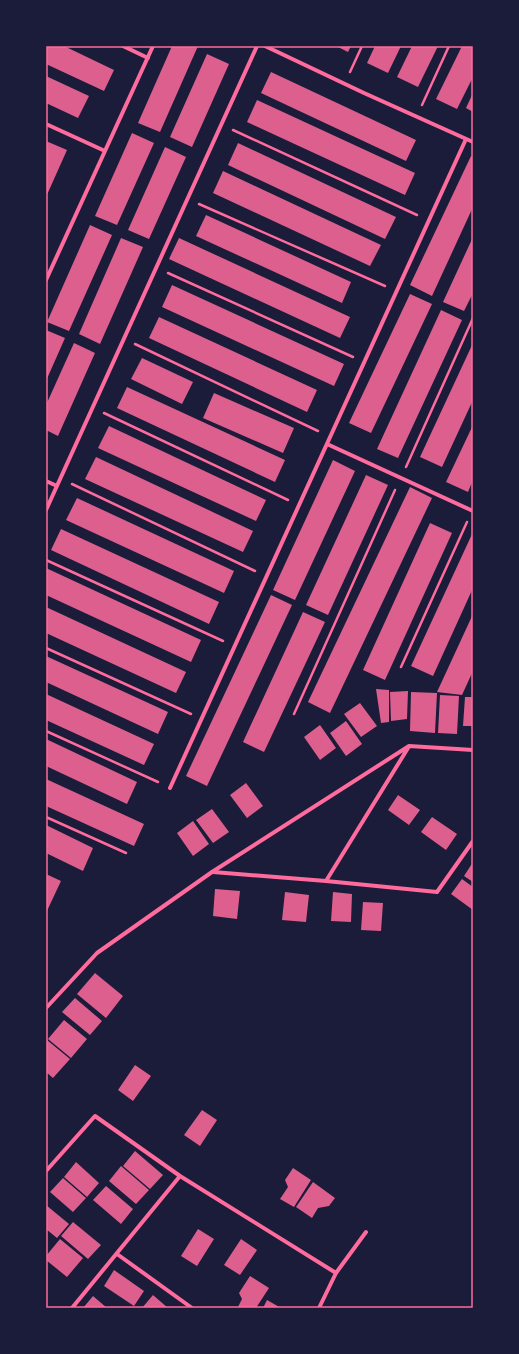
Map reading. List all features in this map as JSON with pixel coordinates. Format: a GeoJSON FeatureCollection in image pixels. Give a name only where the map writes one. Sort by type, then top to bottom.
{"type":"FeatureCollection","features":[{"type":"Feature","properties":{"kind":"street"},"geometry":{"type":"LineString","coordinates":[[123,46],[148,58]]}},
{"type":"Feature","properties":{"kind":"street"},"geometry":{"type":"LineString","coordinates":[[46,280],[153,46]]}},
{"type":"Feature","properties":{"kind":"street"},"geometry":{"type":"LineString","coordinates":[[46,510],[258,46]]}},
{"type":"Feature","properties":{"kind":"street"},"geometry":{"type":"LineString","coordinates":[[266,46],[473,142]]}},
{"type":"Feature","properties":{"kind":"street"},"geometry":{"type":"LineString","coordinates":[[46,124],[105,151]]}},
{"type":"Feature","properties":{"kind":"street"},"geometry":{"type":"LineString","coordinates":[[170,788],[466,138]]}},
{"type":"Feature","properties":{"kind":"street"},"geometry":{"type":"LineString","coordinates":[[327,444],[472,511]]}},
{"type":"Feature","properties":{"kind":"street"},"geometry":{"type":"LineString","coordinates":[[46,481],[57,486]]}},
{"type":"Feature","properties":{"kind":"street"},"geometry":{"type":"LineString","coordinates":[[46,1008],[97,953],[212,872],[409,746],[473,750]]}},
{"type":"Feature","properties":{"kind":"street"},"geometry":{"type":"LineString","coordinates":[[326,881],[409,746]]}},
{"type":"Feature","properties":{"kind":"street"},"geometry":{"type":"LineString","coordinates":[[212,872],[437,892],[473,841]]}},
{"type":"Feature","properties":{"kind":"street"},"geometry":{"type":"LineString","coordinates":[[46,1171],[95,1116],[180,1176],[336,1273]]}},
{"type":"Feature","properties":{"kind":"street"},"geometry":{"type":"LineString","coordinates":[[72,1308],[180,1176]]}},
{"type":"Feature","properties":{"kind":"street"},"geometry":{"type":"LineString","coordinates":[[319,1308],[336,1273],[366,1232]]}},
{"type":"Feature","properties":{"kind":"street"},"geometry":{"type":"LineString","coordinates":[[117,1254],[192,1308]]}},
{"type":"Feature","properties":{"kind":"path"},"geometry":{"type":"LineString","coordinates":[[344,83],[362,46]]}},
{"type":"Feature","properties":{"kind":"path"},"geometry":{"type":"LineString","coordinates":[[416,116],[449,46]]}},
{"type":"Feature","properties":{"kind":"path"},"geometry":{"type":"LineString","coordinates":[[221,125],[428,220]]}},
{"type":"Feature","properties":{"kind":"path"},"geometry":{"type":"LineString","coordinates":[[188,199],[397,291]]}},
{"type":"Feature","properties":{"kind":"path"},"geometry":{"type":"LineString","coordinates":[[156,267],[364,362]]}},
{"type":"Feature","properties":{"kind":"path"},"geometry":{"type":"LineString","coordinates":[[294,714],[473,318]]}},
{"type":"Feature","properties":{"kind":"path"},"geometry":{"type":"LineString","coordinates":[[124,339],[330,437]]}},
{"type":"Feature","properties":{"kind":"path"},"geometry":{"type":"LineString","coordinates":[[92,408],[299,505]]}},
{"type":"Feature","properties":{"kind":"path"},"geometry":{"type":"LineString","coordinates":[[60,479],[266,577]]}},
{"type":"Feature","properties":{"kind":"path"},"geometry":{"type":"LineString","coordinates":[[401,668],[472,511]]}},
{"type":"Feature","properties":{"kind":"path"},"geometry":{"type":"LineString","coordinates":[[46,560],[235,646]]}},
{"type":"Feature","properties":{"kind":"path"},"geometry":{"type":"LineString","coordinates":[[46,648],[202,719]]}},
{"type":"Feature","properties":{"kind":"path"},"geometry":{"type":"LineString","coordinates":[[46,731],[170,788]]}},
{"type":"Feature","properties":{"kind":"path"},"geometry":{"type":"LineString","coordinates":[[46,816],[126,853]]}},
{"type":"Feature","properties":{"kind":"building"},"geometry":{"type":"Polygon","coordinates":[[[46,46],[64,46],[114,70],[104,91],[46,64],[46,46]]]}},
{"type":"Feature","properties":{"kind":"building"},"geometry":{"type":"Polygon","coordinates":[[[172,46],[198,46],[160,132],[138,123],[172,46]]]}},
{"type":"Feature","properties":{"kind":"building"},"geometry":{"type":"Polygon","coordinates":[[[336,46],[351,46],[348,52],[336,46]]]}},
{"type":"Feature","properties":{"kind":"building"},"geometry":{"type":"Polygon","coordinates":[[[375,46],[401,46],[388,73],[367,63],[375,46]]]}},
{"type":"Feature","properties":{"kind":"building"},"geometry":{"type":"Polygon","coordinates":[[[412,46],[438,46],[418,87],[397,77],[412,46]]]}},
{"type":"Feature","properties":{"kind":"building"},"geometry":{"type":"Polygon","coordinates":[[[462,46],[473,46],[473,77],[457,109],[436,99],[462,46]]]}},
{"type":"Feature","properties":{"kind":"building"},"geometry":{"type":"Polygon","coordinates":[[[207,54],[229,64],[192,147],[170,137],[207,54]]]}},
{"type":"Feature","properties":{"kind":"building"},"geometry":{"type":"Polygon","coordinates":[[[271,72],[416,140],[406,161],[261,93],[271,72]]]}},
{"type":"Feature","properties":{"kind":"building"},"geometry":{"type":"Polygon","coordinates":[[[46,76],[89,96],[78,118],[46,103],[46,76]]]}},
{"type":"Feature","properties":{"kind":"building"},"geometry":{"type":"Polygon","coordinates":[[[473,93],[473,112],[466,108],[473,93]]]}},
{"type":"Feature","properties":{"kind":"building"},"geometry":{"type":"Polygon","coordinates":[[[257,100],[415,173],[405,195],[247,122],[257,100]]]}},
{"type":"Feature","properties":{"kind":"building"},"geometry":{"type":"Polygon","coordinates":[[[132,133],[154,143],[117,225],[95,216],[132,133]]]}},
{"type":"Feature","properties":{"kind":"building"},"geometry":{"type":"Polygon","coordinates":[[[46,141],[67,150],[46,197],[46,141]]]}},
{"type":"Feature","properties":{"kind":"building"},"geometry":{"type":"Polygon","coordinates":[[[238,143],[396,217],[385,239],[228,165],[238,143]]]}},
{"type":"Feature","properties":{"kind":"building"},"geometry":{"type":"Polygon","coordinates":[[[165,147],[186,157],[149,239],[128,230],[165,147]]]}},
{"type":"Feature","properties":{"kind":"building"},"geometry":{"type":"Polygon","coordinates":[[[471,156],[473,157],[473,207],[432,296],[410,285],[471,156]]]}},
{"type":"Feature","properties":{"kind":"building"},"geometry":{"type":"Polygon","coordinates":[[[223,171],[381,245],[370,266],[213,193],[223,171]]]}},
{"type":"Feature","properties":{"kind":"building"},"geometry":{"type":"Polygon","coordinates":[[[206,215],[351,282],[342,303],[196,236],[206,215]]]}},
{"type":"Feature","properties":{"kind":"building"},"geometry":{"type":"Polygon","coordinates":[[[90,225],[112,235],[69,331],[47,322],[90,225]]]}},
{"type":"Feature","properties":{"kind":"building"},"geometry":{"type":"Polygon","coordinates":[[[473,237],[473,293],[464,311],[443,302],[473,237]]]}},
{"type":"Feature","properties":{"kind":"building"},"geometry":{"type":"Polygon","coordinates":[[[121,238],[143,247],[100,344],[79,334],[121,238]]]}},
{"type":"Feature","properties":{"kind":"building"},"geometry":{"type":"Polygon","coordinates":[[[179,238],[350,317],[340,338],[169,259],[179,238]]]}},
{"type":"Feature","properties":{"kind":"building"},"geometry":{"type":"Polygon","coordinates":[[[172,285],[344,364],[334,386],[162,307],[172,285]]]}},
{"type":"Feature","properties":{"kind":"building"},"geometry":{"type":"Polygon","coordinates":[[[410,294],[432,304],[371,433],[349,423],[410,294]]]}},
{"type":"Feature","properties":{"kind":"building"},"geometry":{"type":"Polygon","coordinates":[[[441,310],[462,320],[398,458],[377,449],[441,310]]]}},
{"type":"Feature","properties":{"kind":"building"},"geometry":{"type":"Polygon","coordinates":[[[159,317],[317,390],[307,412],[149,338],[159,317]]]}},
{"type":"Feature","properties":{"kind":"building"},"geometry":{"type":"Polygon","coordinates":[[[46,330],[65,338],[46,381],[46,330]]]}},
{"type":"Feature","properties":{"kind":"building"},"geometry":{"type":"Polygon","coordinates":[[[74,343],[95,353],[58,436],[46,430],[46,405],[74,343]]]}},
{"type":"Feature","properties":{"kind":"building"},"geometry":{"type":"Polygon","coordinates":[[[473,343],[473,400],[442,467],[420,457],[473,343]]]}},
{"type":"Feature","properties":{"kind":"building"},"geometry":{"type":"Polygon","coordinates":[[[142,358],[193,382],[182,404],[131,379],[142,358]]]}},
{"type":"Feature","properties":{"kind":"building"},"geometry":{"type":"Polygon","coordinates":[[[127,387],[285,460],[275,482],[117,408],[127,387]]]}},
{"type":"Feature","properties":{"kind":"building"},"geometry":{"type":"Polygon","coordinates":[[[214,393],[294,428],[283,453],[203,418],[214,393]]]}},
{"type":"Feature","properties":{"kind":"building"},"geometry":{"type":"Polygon","coordinates":[[[473,425],[473,480],[468,492],[446,482],[473,425]]]}},
{"type":"Feature","properties":{"kind":"building"},"geometry":{"type":"Polygon","coordinates":[[[109,426],[266,500],[256,521],[98,448],[109,426]]]}},
{"type":"Feature","properties":{"kind":"building"},"geometry":{"type":"Polygon","coordinates":[[[96,457],[253,531],[243,552],[85,479],[96,457]]]}},
{"type":"Feature","properties":{"kind":"building"},"geometry":{"type":"Polygon","coordinates":[[[333,460],[355,471],[295,600],[273,590],[333,460]]]}},
{"type":"Feature","properties":{"kind":"building"},"geometry":{"type":"Polygon","coordinates":[[[366,475],[388,485],[328,615],[306,605],[366,475]]]}},
{"type":"Feature","properties":{"kind":"building"},"geometry":{"type":"Polygon","coordinates":[[[410,487],[432,498],[330,713],[308,702],[410,487]]]}},
{"type":"Feature","properties":{"kind":"building"},"geometry":{"type":"Polygon","coordinates":[[[77,498],[234,571],[224,593],[66,520],[77,498]]]}},
{"type":"Feature","properties":{"kind":"building"},"geometry":{"type":"Polygon","coordinates":[[[430,523],[452,533],[385,680],[363,670],[430,523]]]}},
{"type":"Feature","properties":{"kind":"building"},"geometry":{"type":"Polygon","coordinates":[[[61,529],[219,602],[209,624],[51,550],[61,529]]]}},
{"type":"Feature","properties":{"kind":"building"},"geometry":{"type":"Polygon","coordinates":[[[473,532],[473,588],[433,676],[411,666],[473,532]]]}},
{"type":"Feature","properties":{"kind":"building"},"geometry":{"type":"Polygon","coordinates":[[[46,568],[201,640],[191,662],[46,595],[46,568]]]}},
{"type":"Feature","properties":{"kind":"building"},"geometry":{"type":"Polygon","coordinates":[[[271,595],[292,605],[207,786],[186,776],[271,595]]]}},
{"type":"Feature","properties":{"kind":"building"},"geometry":{"type":"Polygon","coordinates":[[[46,607],[186,672],[176,693],[46,633],[46,607]]]}},
{"type":"Feature","properties":{"kind":"building"},"geometry":{"type":"Polygon","coordinates":[[[303,612],[325,622],[264,752],[243,742],[303,612]]]}},
{"type":"Feature","properties":{"kind":"building"},"geometry":{"type":"Polygon","coordinates":[[[473,614],[473,671],[462,695],[437,692],[473,614]]]}},
{"type":"Feature","properties":{"kind":"building"},"geometry":{"type":"Polygon","coordinates":[[[46,656],[168,712],[158,734],[46,682],[46,656]]]}},
{"type":"Feature","properties":{"kind":"building"},"geometry":{"type":"Polygon","coordinates":[[[376,689],[389,690],[389,722],[381,723],[376,689]]]}},
{"type":"Feature","properties":{"kind":"building"},"geometry":{"type":"Polygon","coordinates":[[[408,691],[407,719],[391,721],[390,692],[408,691]]]}},
{"type":"Feature","properties":{"kind":"building"},"geometry":{"type":"Polygon","coordinates":[[[411,692],[437,693],[435,733],[410,731],[411,692]]]}},
{"type":"Feature","properties":{"kind":"building"},"geometry":{"type":"Polygon","coordinates":[[[46,694],[154,744],[144,765],[46,720],[46,694]]]}},
{"type":"Feature","properties":{"kind":"building"},"geometry":{"type":"Polygon","coordinates":[[[440,695],[459,696],[457,734],[438,733],[440,695]]]}},
{"type":"Feature","properties":{"kind":"building"},"geometry":{"type":"Polygon","coordinates":[[[465,697],[473,697],[473,726],[463,726],[465,697]]]}},
{"type":"Feature","properties":{"kind":"building"},"geometry":{"type":"Polygon","coordinates":[[[360,703],[377,726],[361,737],[344,714],[360,703]]]}},
{"type":"Feature","properties":{"kind":"building"},"geometry":{"type":"Polygon","coordinates":[[[346,721],[362,744],[346,756],[330,733],[346,721]]]}},
{"type":"Feature","properties":{"kind":"building"},"geometry":{"type":"Polygon","coordinates":[[[320,725],[336,748],[320,760],[304,737],[320,725]]]}},
{"type":"Feature","properties":{"kind":"building"},"geometry":{"type":"Polygon","coordinates":[[[46,739],[137,782],[127,804],[46,766],[46,739]]]}},
{"type":"Feature","properties":{"kind":"building"},"geometry":{"type":"Polygon","coordinates":[[[46,779],[144,824],[134,846],[46,806],[46,779]]]}},
{"type":"Feature","properties":{"kind":"building"},"geometry":{"type":"Polygon","coordinates":[[[246,783],[263,806],[247,818],[230,795],[246,783]]]}},
{"type":"Feature","properties":{"kind":"building"},"geometry":{"type":"Polygon","coordinates":[[[398,795],[420,810],[409,825],[388,810],[398,795]]]}},
{"type":"Feature","properties":{"kind":"building"},"geometry":{"type":"Polygon","coordinates":[[[212,809],[229,832],[213,843],[196,820],[212,809]]]}},
{"type":"Feature","properties":{"kind":"building"},"geometry":{"type":"Polygon","coordinates":[[[432,817],[457,834],[446,850],[421,832],[432,817]]]}},
{"type":"Feature","properties":{"kind":"building"},"geometry":{"type":"Polygon","coordinates":[[[193,821],[209,844],[193,856],[177,833],[193,821]]]}},
{"type":"Feature","properties":{"kind":"building"},"geometry":{"type":"Polygon","coordinates":[[[46,825],[93,848],[83,871],[46,853],[46,825]]]}},
{"type":"Feature","properties":{"kind":"building"},"geometry":{"type":"Polygon","coordinates":[[[473,862],[473,882],[464,876],[473,862]]]}},
{"type":"Feature","properties":{"kind":"building"},"geometry":{"type":"Polygon","coordinates":[[[46,874],[61,881],[46,913],[46,874]]]}},
{"type":"Feature","properties":{"kind":"building"},"geometry":{"type":"Polygon","coordinates":[[[462,879],[473,887],[473,910],[451,894],[462,879]]]}},
{"type":"Feature","properties":{"kind":"building"},"geometry":{"type":"Polygon","coordinates":[[[215,889],[240,891],[237,919],[213,916],[215,889]]]}},
{"type":"Feature","properties":{"kind":"building"},"geometry":{"type":"Polygon","coordinates":[[[285,892],[309,895],[306,922],[282,920],[285,892]]]}},
{"type":"Feature","properties":{"kind":"building"},"geometry":{"type":"Polygon","coordinates":[[[333,892],[352,894],[351,922],[331,921],[333,892]]]}},
{"type":"Feature","properties":{"kind":"building"},"geometry":{"type":"Polygon","coordinates":[[[363,902],[383,903],[381,931],[361,930],[363,902]]]}},
{"type":"Feature","properties":{"kind":"building"},"geometry":{"type":"Polygon","coordinates":[[[95,973],[123,996],[106,1018],[77,994],[95,973]]]}},
{"type":"Feature","properties":{"kind":"building"},"geometry":{"type":"Polygon","coordinates":[[[75,998],[102,1021],[90,1035],[62,1012],[75,998]]]}},
{"type":"Feature","properties":{"kind":"building"},"geometry":{"type":"Polygon","coordinates":[[[64,1020],[87,1039],[71,1058],[48,1039],[64,1020]]]}},
{"type":"Feature","properties":{"kind":"building"},"geometry":{"type":"Polygon","coordinates":[[[47,1040],[70,1059],[53,1078],[46,1072],[47,1040]]]}},
{"type":"Feature","properties":{"kind":"building"},"geometry":{"type":"Polygon","coordinates":[[[135,1065],[151,1076],[133,1101],[118,1090],[135,1065]]]}},
{"type":"Feature","properties":{"kind":"building"},"geometry":{"type":"Polygon","coordinates":[[[202,1110],[217,1120],[200,1146],[184,1135],[202,1110]]]}},
{"type":"Feature","properties":{"kind":"building"},"geometry":{"type":"Polygon","coordinates":[[[135,1151],[163,1175],[150,1189],[123,1166],[135,1151]]]}},
{"type":"Feature","properties":{"kind":"building"},"geometry":{"type":"Polygon","coordinates":[[[76,1162],[99,1183],[87,1197],[64,1177],[76,1162]]]}},
{"type":"Feature","properties":{"kind":"building"},"geometry":{"type":"Polygon","coordinates":[[[121,1166],[149,1190],[136,1204],[109,1181],[121,1166]]]}},
{"type":"Feature","properties":{"kind":"building"},"geometry":{"type":"Polygon","coordinates":[[[293,1168],[311,1180],[294,1207],[280,1199],[288,1187],[285,1180],[293,1168]]]}},
{"type":"Feature","properties":{"kind":"building"},"geometry":{"type":"Polygon","coordinates":[[[63,1178],[86,1198],[73,1212],[50,1192],[63,1178]]]}},
{"type":"Feature","properties":{"kind":"building"},"geometry":{"type":"Polygon","coordinates":[[[313,1182],[335,1198],[329,1206],[318,1208],[312,1218],[296,1207],[313,1182]]]}},
{"type":"Feature","properties":{"kind":"building"},"geometry":{"type":"Polygon","coordinates":[[[106,1186],[133,1209],[121,1224],[93,1200],[106,1186]]]}},
{"type":"Feature","properties":{"kind":"building"},"geometry":{"type":"Polygon","coordinates":[[[46,1205],[69,1224],[57,1238],[46,1229],[46,1205]]]}},
{"type":"Feature","properties":{"kind":"building"},"geometry":{"type":"Polygon","coordinates":[[[73,1222],[101,1245],[88,1259],[61,1236],[73,1222]]]}},
{"type":"Feature","properties":{"kind":"building"},"geometry":{"type":"Polygon","coordinates":[[[198,1229],[214,1239],[197,1266],[181,1256],[198,1229]]]}},
{"type":"Feature","properties":{"kind":"building"},"geometry":{"type":"Polygon","coordinates":[[[60,1239],[83,1258],[67,1277],[46,1260],[46,1256],[60,1239]]]}},
{"type":"Feature","properties":{"kind":"building"},"geometry":{"type":"Polygon","coordinates":[[[241,1239],[257,1250],[240,1275],[224,1265],[241,1239]]]}},
{"type":"Feature","properties":{"kind":"building"},"geometry":{"type":"Polygon","coordinates":[[[114,1270],[144,1291],[134,1306],[104,1286],[114,1270]]]}},
{"type":"Feature","properties":{"kind":"building"},"geometry":{"type":"Polygon","coordinates":[[[250,1276],[269,1288],[256,1308],[240,1308],[238,1307],[242,1299],[239,1293],[250,1276]]]}},
{"type":"Feature","properties":{"kind":"building"},"geometry":{"type":"Polygon","coordinates":[[[153,1295],[168,1308],[142,1308],[153,1295]]]}},
{"type":"Feature","properties":{"kind":"building"},"geometry":{"type":"Polygon","coordinates":[[[93,1296],[107,1308],[83,1308],[93,1296]]]}},
{"type":"Feature","properties":{"kind":"building"},"geometry":{"type":"Polygon","coordinates":[[[267,1300],[281,1308],[263,1308],[267,1300]]]}}]}
